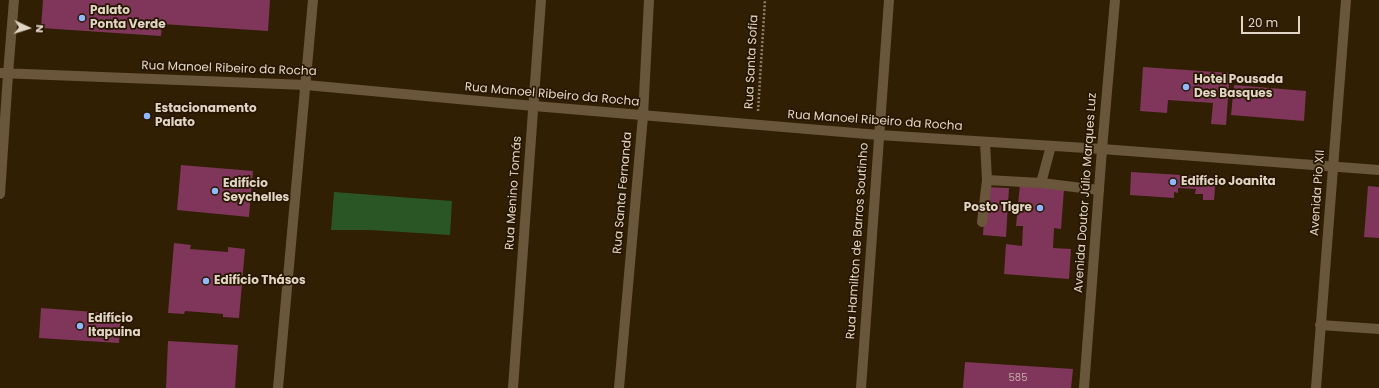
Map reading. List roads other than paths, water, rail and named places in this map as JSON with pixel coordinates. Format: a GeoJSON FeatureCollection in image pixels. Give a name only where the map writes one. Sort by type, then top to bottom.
{"type":"FeatureCollection","features":[{"type":"Feature","properties":{"kind":"street"},"geometry":{"type":"LineString","coordinates":[[0,194],[4,73],[14,0]]}},
{"type":"Feature","properties":{"kind":"street"},"geometry":{"type":"LineString","coordinates":[[278,388],[313,0]]}},
{"type":"Feature","properties":{"kind":"street","name":"Rua Menino Tomás"},"geometry":{"type":"LineString","coordinates":[[513,388],[541,0]]}},
{"type":"Feature","properties":{"kind":"street","name":"Rua Santa Fernanda"},"geometry":{"type":"LineString","coordinates":[[619,388],[643,116],[649,0]]}},
{"type":"Feature","properties":{"kind":"street","name":"Rua Hamilton de Barros Soutinho"},"geometry":{"type":"LineString","coordinates":[[861,388],[888,0]]}},
{"type":"Feature","properties":{"kind":"street","name":"Avenida Doutor Júlio Marques Luz"},"geometry":{"type":"LineString","coordinates":[[1084,388],[1115,0]]}},
{"type":"Feature","properties":{"kind":"street","name":"Avenida Pio XII"},"geometry":{"type":"LineString","coordinates":[[1316,388],[1346,0]]}},
{"type":"Feature","properties":{"kind":"street","name":"Rua Manoel Ribeiro da Rocha"},"geometry":{"type":"LineString","coordinates":[[4,73],[306,85],[757,126],[1102,149],[1379,170]]}},
{"type":"Feature","properties":{"kind":"street"},"geometry":{"type":"LineString","coordinates":[[982,222],[986,180],[985,142]]}},
{"type":"Feature","properties":{"kind":"street"},"geometry":{"type":"LineString","coordinates":[[1042,183],[1051,146]]}},
{"type":"Feature","properties":{"kind":"street"},"geometry":{"type":"LineString","coordinates":[[986,180],[1042,183],[1099,190]]}},
{"type":"Feature","properties":{"kind":"street"},"geometry":{"type":"LineString","coordinates":[[1320,326],[1379,329]]}},
{"type":"Feature","properties":{"kind":"place","name":"Palato Ponta Verde"},"geometry":{"type":"Point","coordinates":[82,18]}},
{"type":"Feature","properties":{"kind":"place","name":"Hotel Pousada Des Basques"},"geometry":{"type":"Point","coordinates":[1186,87]}},
{"type":"Feature","properties":{"kind":"place","name":"Estacionamento Palato"},"geometry":{"type":"Point","coordinates":[147,116]}},
{"type":"Feature","properties":{"kind":"place","name":"Edifício Joanita"},"geometry":{"type":"Point","coordinates":[1173,182]}},
{"type":"Feature","properties":{"kind":"place","name":"Edifício Seychelles"},"geometry":{"type":"Point","coordinates":[215,191]}},
{"type":"Feature","properties":{"kind":"place","name":"Posto Tigre"},"geometry":{"type":"Point","coordinates":[1040,208]}},
{"type":"Feature","properties":{"kind":"place","name":"Edifício Thásos"},"geometry":{"type":"Point","coordinates":[206,281]}},
{"type":"Feature","properties":{"kind":"place","name":"Edifício Itapuina"},"geometry":{"type":"Point","coordinates":[80,326]}}]}
